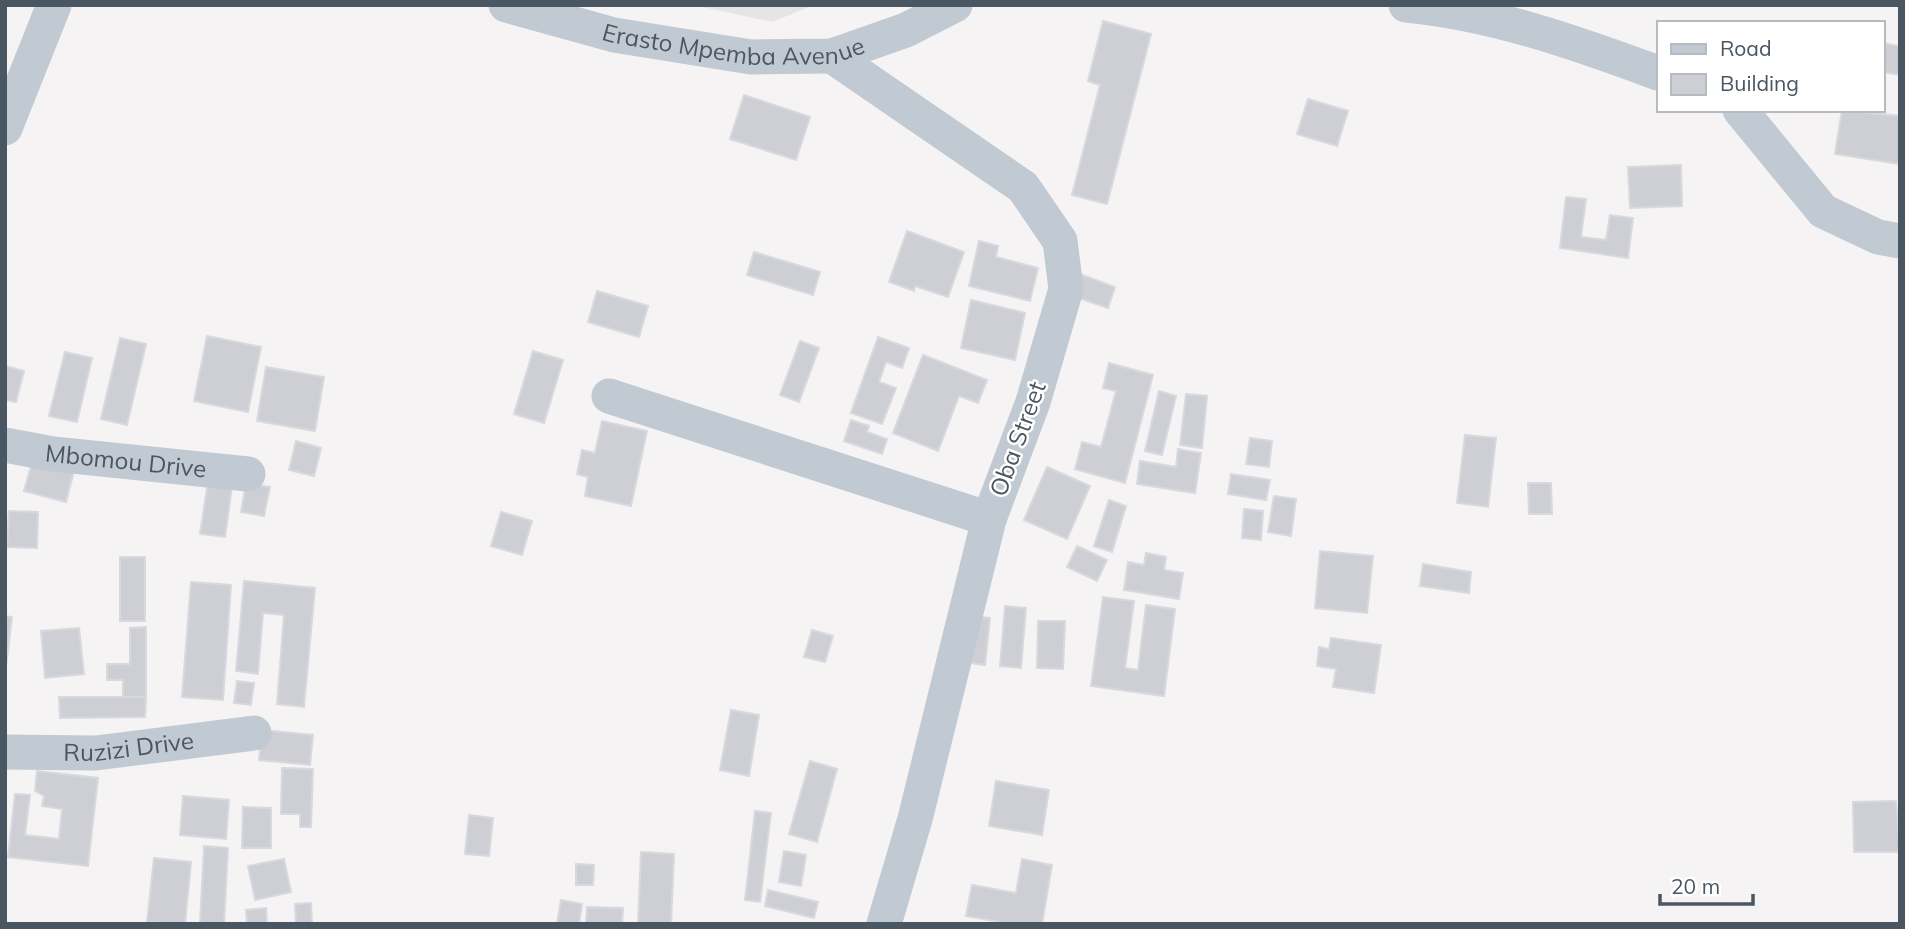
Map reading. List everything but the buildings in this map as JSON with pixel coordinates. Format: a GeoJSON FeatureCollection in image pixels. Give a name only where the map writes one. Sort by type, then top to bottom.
{"type":"FeatureCollection","features":[{"type":"Feature","properties":{"kind":"street"},"geometry":{"type":"LineString","coordinates":[[5,128],[54,5]]}},
{"type":"Feature","properties":{"kind":"street","name":"Erasto Mpemba Avenue"},"geometry":{"type":"LineString","coordinates":[[506,5],[614,35],[751,57],[832,56],[906,30],[955,5]]}},
{"type":"Feature","properties":{"kind":"street"},"geometry":{"type":"LineString","coordinates":[[1406,5],[1455,10],[1609,55],[1657,73]]}},
{"type":"Feature","properties":{"kind":"street","name":"Oba Street"},"geometry":{"type":"LineString","coordinates":[[832,56],[1023,187],[1060,241],[1066,289],[1033,402],[989,519],[915,819],[884,924]]}},
{"type":"Feature","properties":{"kind":"street"},"geometry":{"type":"LineString","coordinates":[[1742,112],[1823,211],[1878,237],[1900,241]]}},
{"type":"Feature","properties":{"kind":"street"},"geometry":{"type":"LineString","coordinates":[[610,397],[989,519]]}},
{"type":"Feature","properties":{"kind":"street","name":"Mbomou Drive"},"geometry":{"type":"LineString","coordinates":[[5,445],[53,454],[248,474]]}},
{"type":"Feature","properties":{"kind":"street","name":"Ruzizi Drive"},"geometry":{"type":"LineString","coordinates":[[5,752],[96,754],[254,733]]}},
{"type":"Feature","properties":{"kind":"shaded area"},"geometry":{"type":"Polygon","coordinates":[[[694,5],[814,5],[772,22],[694,5]]]}}]}
